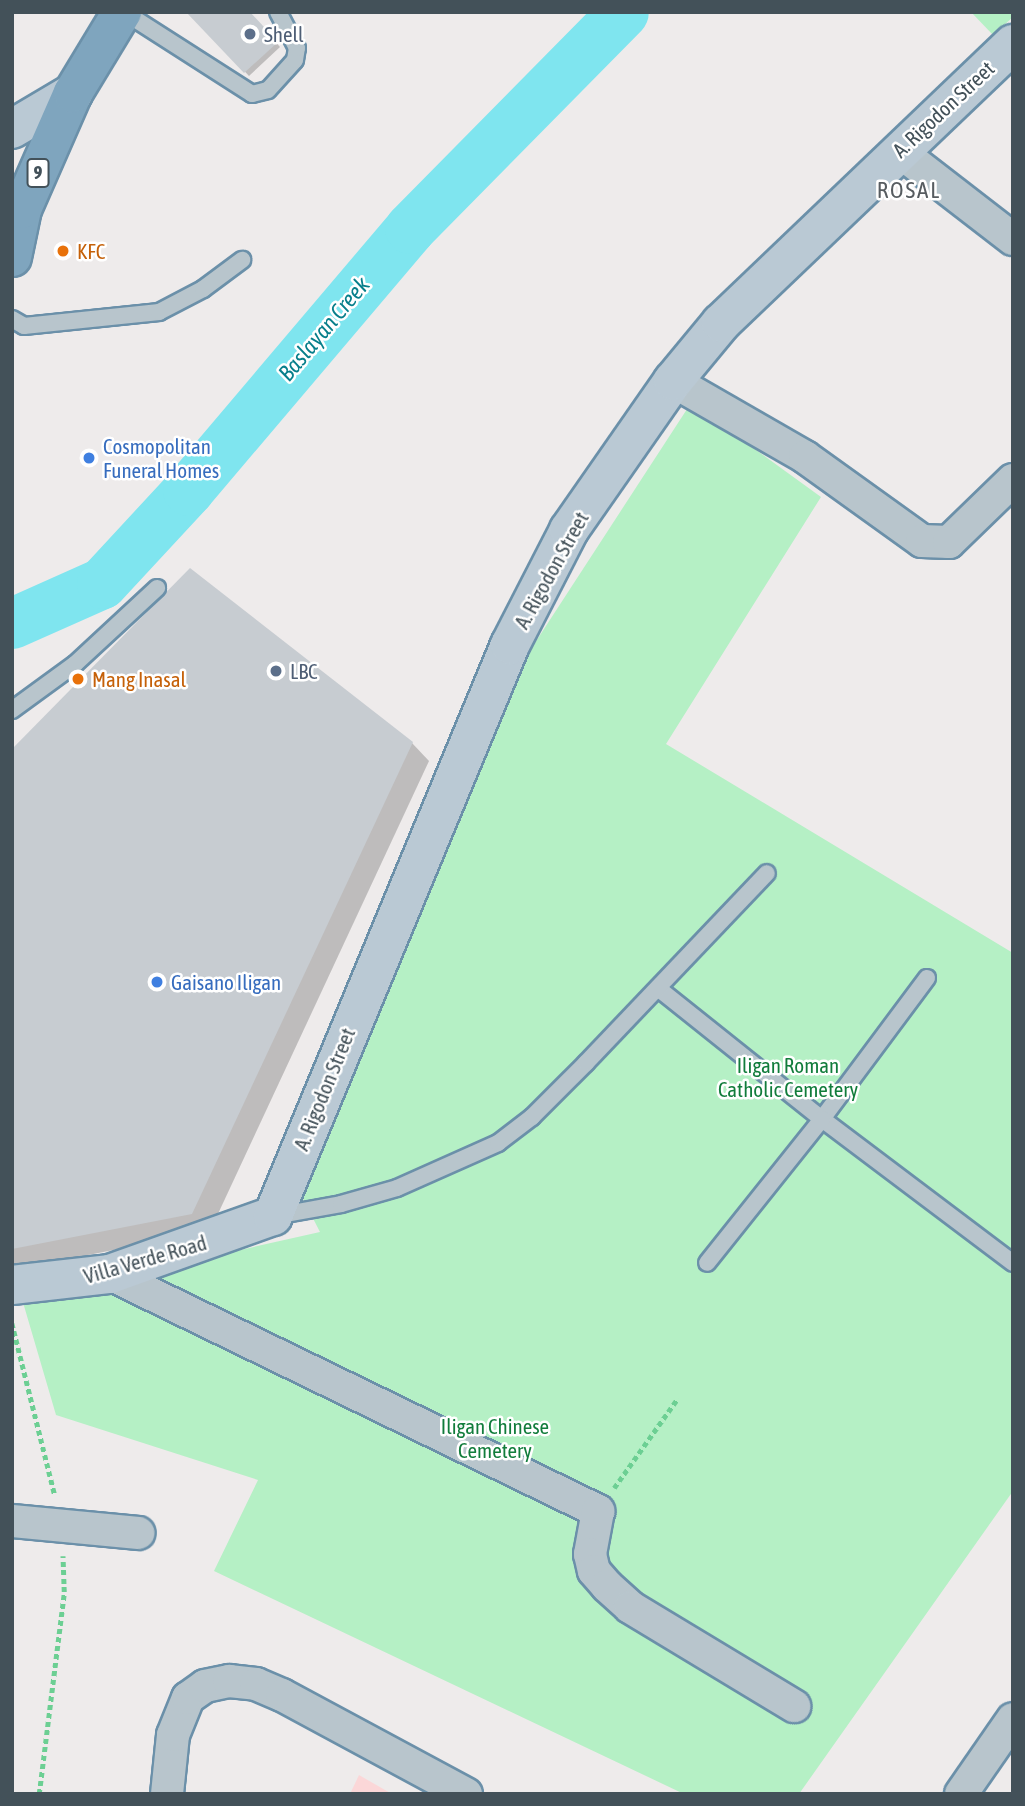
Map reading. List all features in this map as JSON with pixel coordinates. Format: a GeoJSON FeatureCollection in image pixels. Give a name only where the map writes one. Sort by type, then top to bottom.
{"type":"FeatureCollection","features":[{"type":"Feature","properties":{"kind":"highway","name":"9"},"geometry":{"type":"LineString","coordinates":[[12,257],[22,209],[73,93],[123,12]]}},
{"type":"Feature","properties":{"kind":"street","name":"A. Rigodon Street"},"geometry":{"type":"LineString","coordinates":[[273,1216],[510,645],[569,530],[673,381],[721,323],[1013,44]]}},
{"type":"Feature","properties":{"kind":"street"},"geometry":{"type":"LineString","coordinates":[[12,129],[73,93]]}},
{"type":"Feature","properties":{"kind":"street"},"geometry":{"type":"LineString","coordinates":[[899,151],[1013,239]]}},
{"type":"Feature","properties":{"kind":"street"},"geometry":{"type":"LineString","coordinates":[[673,381],[805,457],[922,541],[949,542],[1013,480]]}},
{"type":"Feature","properties":{"kind":"street","name":"Villa Verde Road"},"geometry":{"type":"LineString","coordinates":[[12,1285],[110,1274],[242,1231],[273,1216]]}},
{"type":"Feature","properties":{"kind":"street"},"geometry":{"type":"LineString","coordinates":[[110,1274],[598,1511],[590,1554],[594,1570],[607,1586],[630,1607],[794,1706]]}},
{"type":"Feature","properties":{"kind":"street"},"geometry":{"type":"LineString","coordinates":[[12,1521],[138,1533]]}},
{"type":"Feature","properties":{"kind":"street"},"geometry":{"type":"LineString","coordinates":[[167,1794],[173,1735],[188,1698],[205,1686],[229,1681],[256,1684],[282,1695],[466,1794]]}},
{"type":"Feature","properties":{"kind":"street"},"geometry":{"type":"LineString","coordinates":[[961,1794],[1013,1719]]}},
{"type":"Feature","properties":{"kind":"lane"},"geometry":{"type":"LineString","coordinates":[[123,12],[237,88],[252,94],[268,90],[295,60],[298,48],[278,12]]}},
{"type":"Feature","properties":{"kind":"lane"},"geometry":{"type":"LineString","coordinates":[[12,319],[24,326],[159,312],[203,289],[242,260]]}},
{"type":"Feature","properties":{"kind":"lane"},"geometry":{"type":"LineString","coordinates":[[12,710],[75,664],[157,588]]}},
{"type":"Feature","properties":{"kind":"lane"},"geometry":{"type":"LineString","coordinates":[[273,1216],[341,1205],[397,1188],[498,1143],[532,1117],[659,989],[767,873]]}},
{"type":"Feature","properties":{"kind":"lane"},"geometry":{"type":"LineString","coordinates":[[707,1263],[822,1119],[927,978]]}},
{"type":"Feature","properties":{"kind":"lane"},"geometry":{"type":"LineString","coordinates":[[659,989],[822,1119],[1013,1263]]}},
{"type":"Feature","properties":{"kind":"path"},"geometry":{"type":"LineString","coordinates":[[12,1323],[63,1527],[64,1592],[39,1794]]}},
{"type":"Feature","properties":{"kind":"path"},"geometry":{"type":"LineString","coordinates":[[598,1511],[678,1398]]}},
{"type":"Feature","properties":{"kind":"shaded area"},"geometry":{"type":"Polygon","coordinates":[[[359,1775],[392,1794],[350,1794],[359,1775]]]}},
{"type":"Feature","properties":{"kind":"green space"},"geometry":{"type":"Polygon","coordinates":[[[971,12],[1013,12],[1013,17],[993,35],[971,12]]]}},
{"type":"Feature","properties":{"kind":"green space"},"geometry":{"type":"Polygon","coordinates":[[[691,403],[821,497],[666,744],[1013,953],[1013,1491],[799,1794],[684,1794],[214,1571],[258,1480],[56,1415],[22,1299],[320,1232],[301,1195],[516,672],[691,403]]]}},
{"type":"Feature","properties":{"kind":"building"},"geometry":{"type":"Polygon","coordinates":[[[186,12],[250,12],[278,42],[244,73],[186,12]]]}},
{"type":"Feature","properties":{"kind":"building","name":"Gaisano Iligan"},"geometry":{"type":"Polygon","coordinates":[[[190,568],[413,742],[192,1214],[12,1249],[12,749],[190,568]]]}},
{"type":"Feature","properties":{"kind":"waterway","name":"Baslayan Creek"},"geometry":{"type":"LineString","coordinates":[[12,623],[102,583],[188,490],[410,228],[623,12]]}},
{"type":"Feature","properties":{"kind":"place","name":"Shell"},"geometry":{"type":"Point","coordinates":[250,34]}},
{"type":"Feature","properties":{"kind":"place","name":"KFC"},"geometry":{"type":"Point","coordinates":[63,251]}},
{"type":"Feature","properties":{"kind":"place","name":"Cosmopolitan Funeral Homes"},"geometry":{"type":"Point","coordinates":[89,458]}},
{"type":"Feature","properties":{"kind":"place","name":"LBC"},"geometry":{"type":"Point","coordinates":[276,671]}},
{"type":"Feature","properties":{"kind":"place","name":"Mang Inasal"},"geometry":{"type":"Point","coordinates":[78,679]}},
{"type":"Feature","properties":{"kind":"place","name":"Gaisano Iligan"},"geometry":{"type":"Point","coordinates":[157,982]}},
{"type":"Feature","properties":{"kind":"district","name":"ROSAL"},"geometry":{"type":"Point","coordinates":[909,190]}},
{"type":"Feature","properties":{"kind":"park label","name":"Iligan Roman Catholic Cemetery"},"geometry":{"type":"Point","coordinates":[788,1077]}},
{"type":"Feature","properties":{"kind":"park label","name":"Iligan Chinese Cemetery"},"geometry":{"type":"Point","coordinates":[495,1438]}}]}
